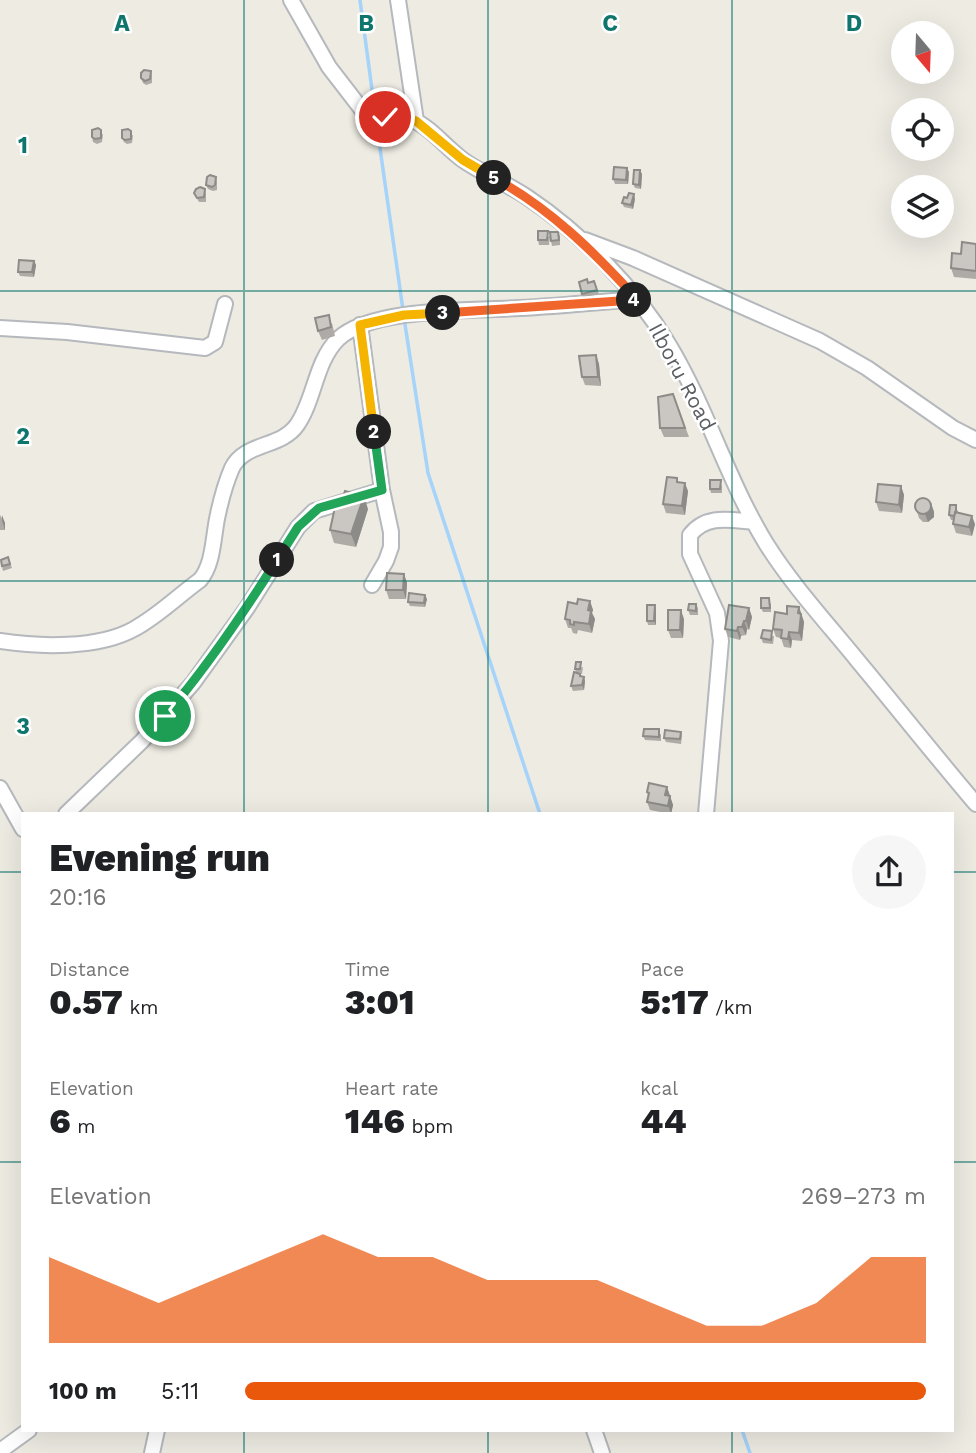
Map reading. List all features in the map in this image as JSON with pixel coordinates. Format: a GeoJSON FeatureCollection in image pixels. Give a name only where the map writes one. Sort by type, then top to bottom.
{"type":"FeatureCollection","features":[{"type":"Feature","properties":{"kind":"street"},"geometry":{"type":"LineString","coordinates":[[291,0],[328,67],[366,115],[405,117],[416,121],[398,0]]}},
{"type":"Feature","properties":{"kind":"street","name":"Ilboru Road"},"geometry":{"type":"LineString","coordinates":[[416,121],[463,160],[527,197],[578,237],[637,299],[669,344],[754,522],[798,589],[976,804]]}},
{"type":"Feature","properties":{"kind":"street"},"geometry":{"type":"LineString","coordinates":[[578,237],[633,258],[820,341],[867,368],[953,428],[976,439]]}},
{"type":"Feature","properties":{"kind":"street"},"geometry":{"type":"LineString","coordinates":[[0,641],[19,644],[77,644],[113,637],[131,631],[147,621],[200,580],[209,562],[218,511],[232,469],[239,458],[250,450],[278,440],[289,434],[297,425],[325,357],[339,339],[360,325],[404,315],[637,299]]}},
{"type":"Feature","properties":{"kind":"street"},"geometry":{"type":"LineString","coordinates":[[0,328],[67,332],[205,348],[215,342],[225,304]]}},
{"type":"Feature","properties":{"kind":"street"},"geometry":{"type":"LineString","coordinates":[[360,325],[382,490],[391,532],[391,547],[386,561],[372,585]]}},
{"type":"Feature","properties":{"kind":"street"},"geometry":{"type":"LineString","coordinates":[[68,812],[142,741],[193,683],[247,608],[298,527],[319,508],[382,490]]}},
{"type":"Feature","properties":{"kind":"street"},"geometry":{"type":"LineString","coordinates":[[706,812],[721,641],[717,613],[690,554],[690,535],[705,522],[718,519],[754,522]]}},
{"type":"Feature","properties":{"kind":"street"},"geometry":{"type":"LineString","coordinates":[[0,788],[21,825]]}},
{"type":"Feature","properties":{"kind":"street"},"geometry":{"type":"LineString","coordinates":[[0,1451],[26,1432]]}},
{"type":"Feature","properties":{"kind":"street"},"geometry":{"type":"LineString","coordinates":[[152,1453],[157,1432]]}},
{"type":"Feature","properties":{"kind":"street"},"geometry":{"type":"LineString","coordinates":[[595,1432],[602,1453]]}},
{"type":"Feature","properties":{"kind":"building"},"geometry":{"type":"Polygon","coordinates":[[[144,70],[151,71],[150,79],[145,81],[141,78],[144,70]]]}},
{"type":"Feature","properties":{"kind":"building"},"geometry":{"type":"Polygon","coordinates":[[[92,130],[101,130],[101,138],[95,139],[92,137],[92,130]]]}},
{"type":"Feature","properties":{"kind":"building"},"geometry":{"type":"Polygon","coordinates":[[[122,130],[131,131],[131,139],[125,140],[122,138],[122,130]]]}},
{"type":"Feature","properties":{"kind":"building"},"geometry":{"type":"Polygon","coordinates":[[[614,167],[627,168],[626,180],[613,179],[614,167]]]}},
{"type":"Feature","properties":{"kind":"building"},"geometry":{"type":"Polygon","coordinates":[[[634,170],[640,170],[639,185],[633,184],[634,170]]]}},
{"type":"Feature","properties":{"kind":"building"},"geometry":{"type":"Polygon","coordinates":[[[210,175],[216,177],[212,187],[206,185],[210,175]]]}},
{"type":"Feature","properties":{"kind":"building"},"geometry":{"type":"Polygon","coordinates":[[[200,187],[205,189],[204,197],[197,198],[194,193],[200,187]]]}},
{"type":"Feature","properties":{"kind":"building"},"geometry":{"type":"Polygon","coordinates":[[[629,193],[634,194],[631,205],[622,203],[624,197],[627,198],[629,193]]]}},
{"type":"Feature","properties":{"kind":"building"},"geometry":{"type":"Polygon","coordinates":[[[538,231],[548,231],[547,240],[538,240],[538,231]]]}},
{"type":"Feature","properties":{"kind":"building"},"geometry":{"type":"Polygon","coordinates":[[[550,232],[558,232],[559,240],[551,241],[550,232]]]}},
{"type":"Feature","properties":{"kind":"building"},"geometry":{"type":"Polygon","coordinates":[[[962,242],[976,244],[976,271],[951,268],[952,253],[961,254],[962,242]]]}},
{"type":"Feature","properties":{"kind":"building"},"geometry":{"type":"Polygon","coordinates":[[[19,260],[34,261],[32,272],[18,272],[19,260]]]}},
{"type":"Feature","properties":{"kind":"building"},"geometry":{"type":"Polygon","coordinates":[[[587,279],[588,283],[594,281],[597,290],[582,294],[579,282],[587,279]]]}},
{"type":"Feature","properties":{"kind":"building"},"geometry":{"type":"Polygon","coordinates":[[[329,315],[331,327],[318,331],[315,318],[329,315]]]}},
{"type":"Feature","properties":{"kind":"building"},"geometry":{"type":"Polygon","coordinates":[[[596,355],[598,377],[582,377],[579,356],[596,355]]]}},
{"type":"Feature","properties":{"kind":"building"},"geometry":{"type":"Polygon","coordinates":[[[673,394],[685,428],[660,428],[658,397],[673,394]]]}},
{"type":"Feature","properties":{"kind":"building"},"geometry":{"type":"Polygon","coordinates":[[[667,477],[677,478],[677,482],[685,483],[682,506],[663,504],[667,477]]]}},
{"type":"Feature","properties":{"kind":"building"},"geometry":{"type":"Polygon","coordinates":[[[710,480],[721,480],[720,489],[710,489],[710,480]]]}},
{"type":"Feature","properties":{"kind":"building"},"geometry":{"type":"Polygon","coordinates":[[[878,484],[901,486],[899,505],[876,502],[878,484]]]}},
{"type":"Feature","properties":{"kind":"building"},"geometry":{"type":"Polygon","coordinates":[[[345,491],[364,496],[351,534],[330,530],[335,507],[340,508],[345,491]]]}},
{"type":"Feature","properties":{"kind":"building"},"geometry":{"type":"Polygon","coordinates":[[[923,498],[931,506],[923,514],[915,506],[923,498]]]}},
{"type":"Feature","properties":{"kind":"building"},"geometry":{"type":"Polygon","coordinates":[[[950,505],[956,505],[954,516],[949,515],[950,505]]]}},
{"type":"Feature","properties":{"kind":"building"},"geometry":{"type":"Polygon","coordinates":[[[955,512],[972,516],[969,527],[953,524],[955,512]]]}},
{"type":"Feature","properties":{"kind":"building"},"geometry":{"type":"Polygon","coordinates":[[[8,557],[10,564],[2,566],[1,560],[8,557]]]}},
{"type":"Feature","properties":{"kind":"building"},"geometry":{"type":"Polygon","coordinates":[[[387,573],[404,574],[403,590],[386,590],[387,573]]]}},
{"type":"Feature","properties":{"kind":"building"},"geometry":{"type":"Polygon","coordinates":[[[409,593],[425,595],[424,603],[408,602],[409,593]]]}},
{"type":"Feature","properties":{"kind":"building"},"geometry":{"type":"Polygon","coordinates":[[[761,598],[769,598],[770,608],[761,608],[761,598]]]}},
{"type":"Feature","properties":{"kind":"building"},"geometry":{"type":"Polygon","coordinates":[[[578,599],[590,601],[589,624],[574,622],[574,625],[565,619],[568,602],[577,604],[578,599]]]}},
{"type":"Feature","properties":{"kind":"building"},"geometry":{"type":"Polygon","coordinates":[[[689,604],[696,604],[696,611],[688,610],[689,604]]]}},
{"type":"Feature","properties":{"kind":"building"},"geometry":{"type":"Polygon","coordinates":[[[647,605],[655,605],[654,621],[647,621],[647,605]]]}},
{"type":"Feature","properties":{"kind":"building"},"geometry":{"type":"Polygon","coordinates":[[[729,605],[749,608],[746,621],[737,631],[725,629],[729,605]]]}},
{"type":"Feature","properties":{"kind":"building"},"geometry":{"type":"Polygon","coordinates":[[[787,606],[799,607],[798,613],[801,614],[799,633],[789,632],[788,639],[781,638],[782,630],[773,629],[775,612],[787,614],[787,606]]]}},
{"type":"Feature","properties":{"kind":"building"},"geometry":{"type":"Polygon","coordinates":[[[668,610],[681,610],[680,630],[668,630],[668,610]]]}},
{"type":"Feature","properties":{"kind":"building"},"geometry":{"type":"Polygon","coordinates":[[[763,630],[772,631],[771,640],[761,638],[763,630]]]}},
{"type":"Feature","properties":{"kind":"building"},"geometry":{"type":"Polygon","coordinates":[[[576,662],[581,662],[580,669],[575,669],[576,662]]]}},
{"type":"Feature","properties":{"kind":"building"},"geometry":{"type":"Polygon","coordinates":[[[574,672],[584,677],[582,685],[571,686],[574,672]]]}},
{"type":"Feature","properties":{"kind":"building"},"geometry":{"type":"Polygon","coordinates":[[[644,729],[659,729],[659,737],[643,736],[644,729]]]}},
{"type":"Feature","properties":{"kind":"building"},"geometry":{"type":"Polygon","coordinates":[[[665,730],[681,732],[680,739],[664,738],[665,730]]]}},
{"type":"Feature","properties":{"kind":"building"},"geometry":{"type":"Polygon","coordinates":[[[649,783],[667,787],[665,795],[670,796],[668,806],[647,802],[649,783]]]}},
{"type":"Feature","properties":{"kind":"waterway"},"geometry":{"type":"LineString","coordinates":[[360,0],[375,112]]}},
{"type":"Feature","properties":{"kind":"waterway"},"geometry":{"type":"LineString","coordinates":[[376,120],[403,310]]}},
{"type":"Feature","properties":{"kind":"waterway"},"geometry":{"type":"LineString","coordinates":[[404,318],[428,473],[539,812]]}},
{"type":"Feature","properties":{"kind":"waterway"},"geometry":{"type":"LineString","coordinates":[[743,1432],[750,1453]]}},
{"type":"Feature","properties":{"kind":"route"},"geometry":{"type":"LineString","coordinates":[[165,716],[193,683],[247,608],[298,527],[319,508],[382,490],[360,325],[404,315],[637,299],[593,251],[527,197],[463,160],[416,121],[405,117],[385,117]]}}]}
